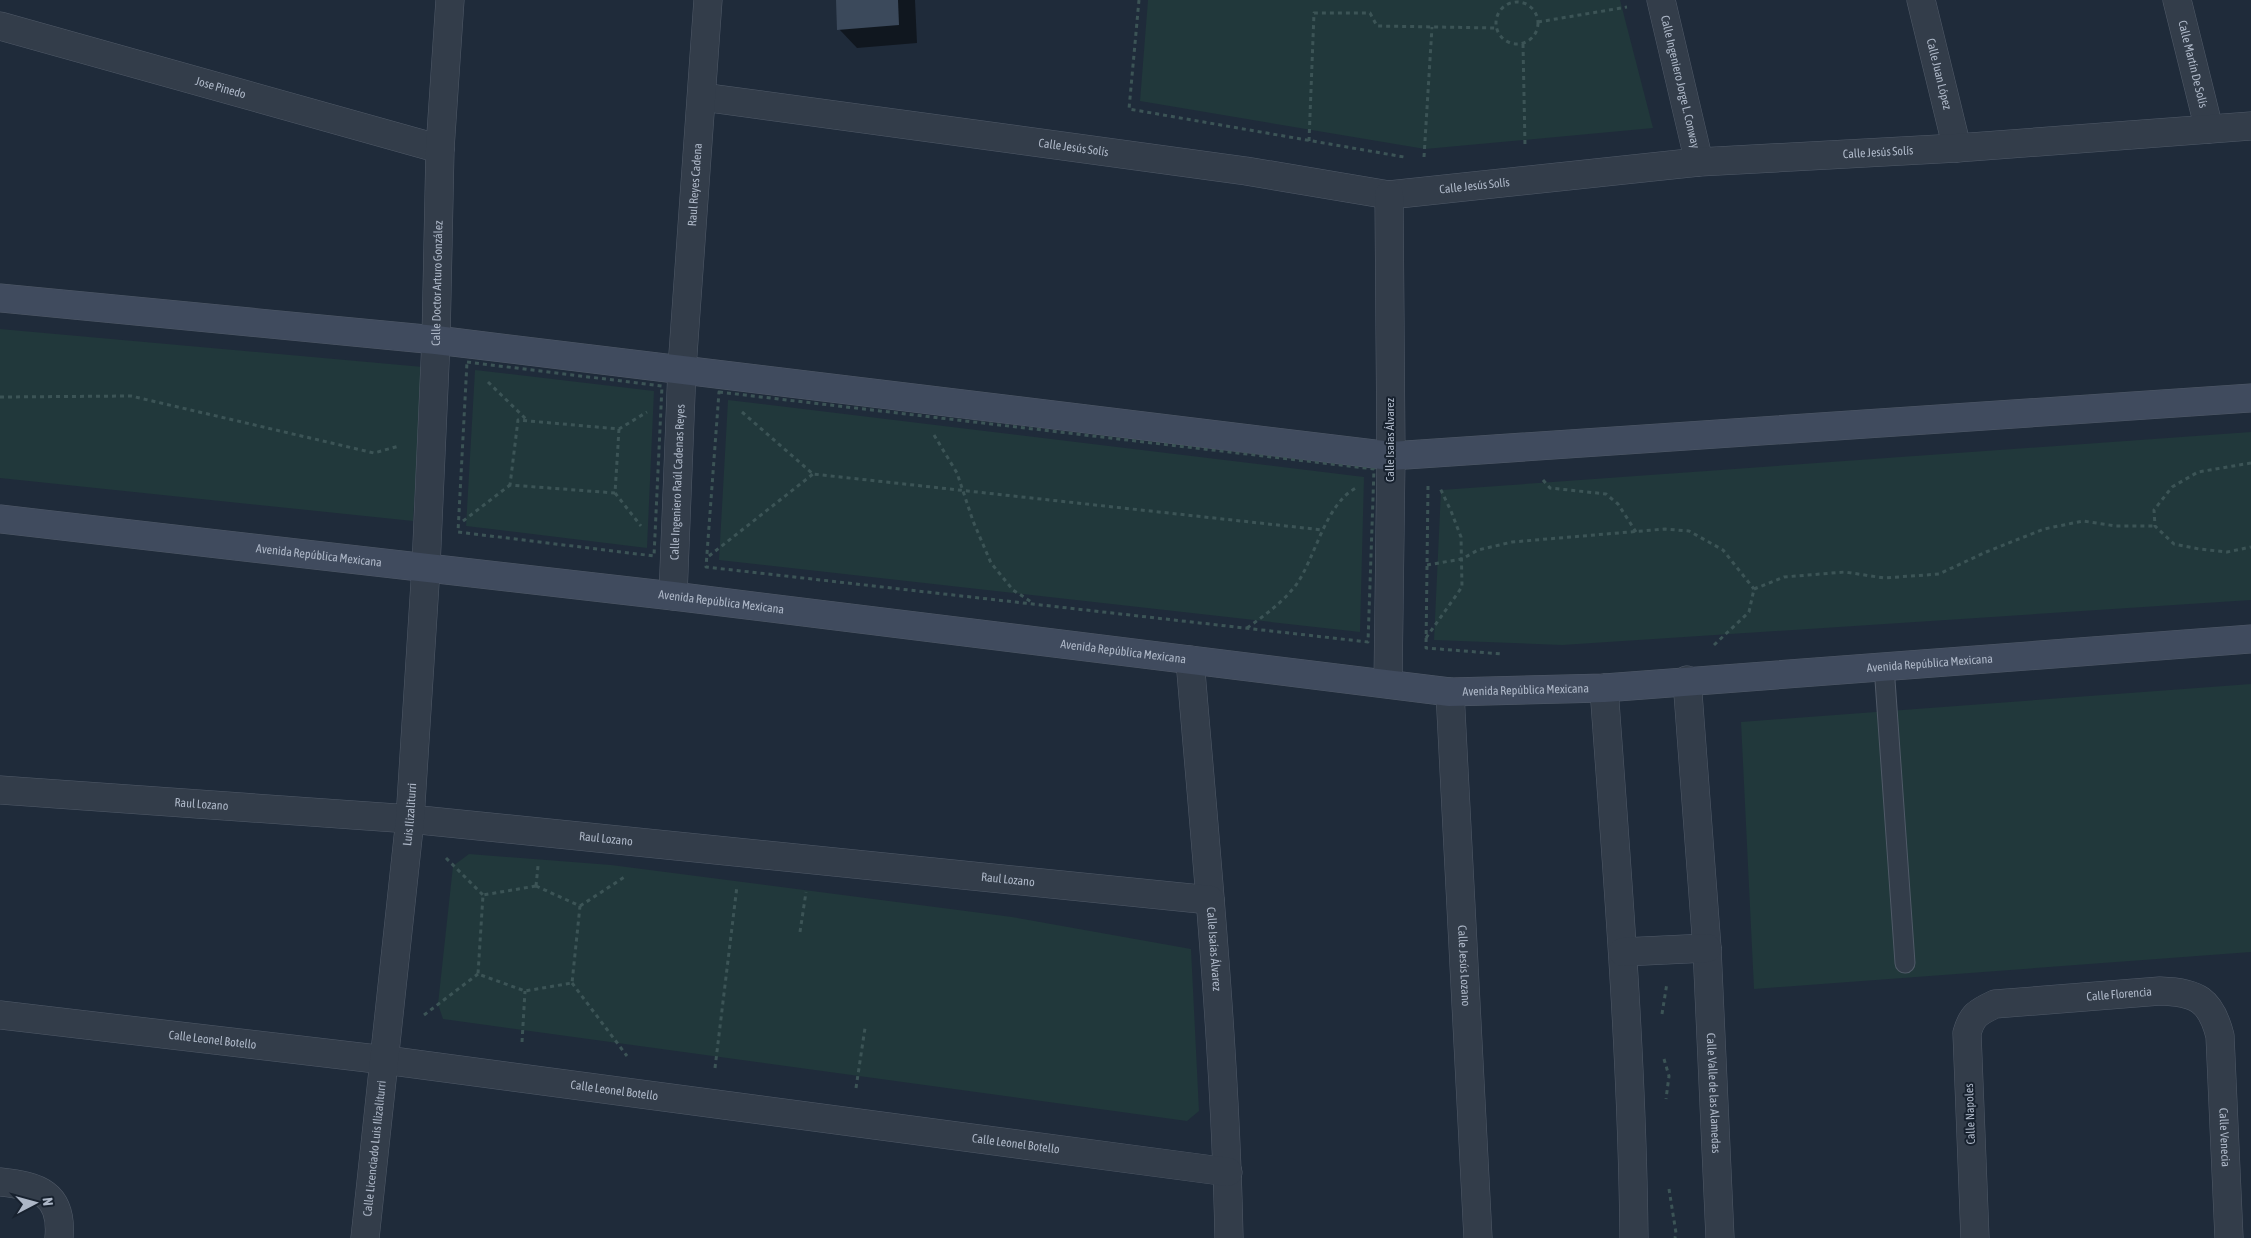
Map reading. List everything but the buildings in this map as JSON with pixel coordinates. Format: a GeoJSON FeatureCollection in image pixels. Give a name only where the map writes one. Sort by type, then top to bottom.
{"type":"FeatureCollection","features":[{"type":"Feature","properties":{"kind":"main road"},"geometry":{"type":"LineString","coordinates":[[0,298],[436,340],[682,368],[1391,456],[2251,398]]}},
{"type":"Feature","properties":{"kind":"main road","name":"Avenida República Mexicana"},"geometry":{"type":"LineString","coordinates":[[0,519],[673,596],[1450,692],[1604,688],[1687,680],[2251,639]]}},
{"type":"Feature","properties":{"kind":"street","name":"Calle Doctor Arturo González"},"geometry":{"type":"LineString","coordinates":[[426,567],[436,340],[440,149],[450,0]]}},
{"type":"Feature","properties":{"kind":"street","name":"Raul Reyes Cadena"},"geometry":{"type":"LineString","coordinates":[[682,368],[708,0]]}},
{"type":"Feature","properties":{"kind":"street","name":"Calle Ingeniero Jorge L. Conway"},"geometry":{"type":"LineString","coordinates":[[1661,0],[1699,162]]}},
{"type":"Feature","properties":{"kind":"street","name":"Calle Juan López"},"geometry":{"type":"LineString","coordinates":[[1921,0],[1957,148]]}},
{"type":"Feature","properties":{"kind":"street","name":"Calle Martín De Solís"},"geometry":{"type":"LineString","coordinates":[[2177,0],[2209,129]]}},
{"type":"Feature","properties":{"kind":"street","name":"Jose Pinedo"},"geometry":{"type":"LineString","coordinates":[[0,26],[440,149]]}},
{"type":"Feature","properties":{"kind":"street","name":"Calle Jesús Solís"},"geometry":{"type":"LineString","coordinates":[[702,97],[1246,171],[1389,195],[1699,162],[1957,148],[2251,126]]}},
{"type":"Feature","properties":{"kind":"street","name":"Calle Isaías Álvarez"},"geometry":{"type":"LineString","coordinates":[[1388,684],[1391,456],[1389,195]]}},
{"type":"Feature","properties":{"kind":"street","name":"Calle Ingeniero Raúl Cadenas Reyes"},"geometry":{"type":"LineString","coordinates":[[673,596],[682,368]]}},
{"type":"Feature","properties":{"kind":"street","name":"Luis Ilizaliturri"},"geometry":{"type":"LineString","coordinates":[[385,1060],[410,819],[426,567]]}},
{"type":"Feature","properties":{"kind":"street","name":"Calle Isaías Álvarez"},"geometry":{"type":"LineString","coordinates":[[1190,660],[1210,900],[1228,1172],[1229,1238]]}},
{"type":"Feature","properties":{"kind":"street","name":"Calle Valle de las Alamedas"},"geometry":{"type":"LineString","coordinates":[[1687,680],[1708,948],[1720,1238]]}},
{"type":"Feature","properties":{"kind":"street"},"geometry":{"type":"LineString","coordinates":[[1604,688],[1623,952],[1634,1238]]}},
{"type":"Feature","properties":{"kind":"street","name":"Calle Jesús Lozano"},"geometry":{"type":"LineString","coordinates":[[1450,692],[1478,1238]]}},
{"type":"Feature","properties":{"kind":"street","name":"Raul Lozano"},"geometry":{"type":"LineString","coordinates":[[0,790],[410,819],[1210,900]]}},
{"type":"Feature","properties":{"kind":"street"},"geometry":{"type":"LineString","coordinates":[[1623,952],[1708,948]]}},
{"type":"Feature","properties":{"kind":"street","name":"Calle Florencia"},"geometry":{"type":"LineString","coordinates":[[1995,1004],[2160,990],[2182,992],[2202,1002],[2214,1015],[2220,1036]]}},
{"type":"Feature","properties":{"kind":"street","name":"Calle Napoles"},"geometry":{"type":"LineString","coordinates":[[1975,1238],[1967,1033],[1970,1020],[1980,1011],[1995,1004]]}},
{"type":"Feature","properties":{"kind":"street","name":"Calle Leonel Botello"},"geometry":{"type":"LineString","coordinates":[[0,1015],[385,1060],[1228,1172]]}},
{"type":"Feature","properties":{"kind":"street","name":"Calle Venecia"},"geometry":{"type":"LineString","coordinates":[[2220,1036],[2229,1238]]}},
{"type":"Feature","properties":{"kind":"street","name":"Calle Licenciado Luis Ilizaliturri"},"geometry":{"type":"LineString","coordinates":[[365,1238],[385,1060]]}},
{"type":"Feature","properties":{"kind":"street"},"geometry":{"type":"LineString","coordinates":[[0,1182],[26,1185],[42,1191],[51,1200],[58,1214],[59,1238]]}},
{"type":"Feature","properties":{"kind":"lane"},"geometry":{"type":"LineString","coordinates":[[1884,666],[1904,963]]}},
{"type":"Feature","properties":{"kind":"path"},"geometry":{"type":"LineString","coordinates":[[1139,0],[1129,110],[1405,158]]}},
{"type":"Feature","properties":{"kind":"path"},"geometry":{"type":"LineString","coordinates":[[1520,1],[1532,9],[1538,22],[1534,35],[1523,44],[1509,44],[1498,35],[1495,22],[1500,9],[1506,4],[1520,1]]}},
{"type":"Feature","properties":{"kind":"path"},"geometry":{"type":"LineString","coordinates":[[1538,22],[1633,6]]}},
{"type":"Feature","properties":{"kind":"path"},"geometry":{"type":"LineString","coordinates":[[1309,141],[1314,13],[1370,13],[1377,26],[1496,28]]}},
{"type":"Feature","properties":{"kind":"path"},"geometry":{"type":"LineString","coordinates":[[1424,161],[1432,27]]}},
{"type":"Feature","properties":{"kind":"path"},"geometry":{"type":"LineString","coordinates":[[1523,44],[1525,151]]}},
{"type":"Feature","properties":{"kind":"path"},"geometry":{"type":"LineString","coordinates":[[467,362],[471,366]]}},
{"type":"Feature","properties":{"kind":"path"},"geometry":{"type":"LineString","coordinates":[[467,362],[662,386],[654,556],[458,532],[467,362]]}},
{"type":"Feature","properties":{"kind":"path"},"geometry":{"type":"LineString","coordinates":[[482,377],[529,421]]}},
{"type":"Feature","properties":{"kind":"path"},"geometry":{"type":"LineString","coordinates":[[720,392],[724,396]]}},
{"type":"Feature","properties":{"kind":"path"},"geometry":{"type":"LineString","coordinates":[[720,392],[1374,469],[1368,642],[706,567],[720,392]]}},
{"type":"Feature","properties":{"kind":"path"},"geometry":{"type":"LineString","coordinates":[[0,397],[131,396],[374,453],[401,446]]}},
{"type":"Feature","properties":{"kind":"path"},"geometry":{"type":"LineString","coordinates":[[510,485],[518,420],[619,429],[661,403]]}},
{"type":"Feature","properties":{"kind":"path"},"geometry":{"type":"LineString","coordinates":[[735,406],[813,474],[1323,530]]}},
{"type":"Feature","properties":{"kind":"path"},"geometry":{"type":"LineString","coordinates":[[921,416],[927,424]]}},
{"type":"Feature","properties":{"kind":"path"},"geometry":{"type":"LineString","coordinates":[[619,429],[615,493],[643,529]]}},
{"type":"Feature","properties":{"kind":"path"},"geometry":{"type":"LineString","coordinates":[[932,432],[957,473],[973,521],[992,563],[1013,590],[1034,604]]}},
{"type":"Feature","properties":{"kind":"path"},"geometry":{"type":"LineString","coordinates":[[2251,463],[2198,472],[2172,486],[2154,510],[2155,526],[2174,544],[2199,550],[2227,552],[2251,547]]}},
{"type":"Feature","properties":{"kind":"path"},"geometry":{"type":"LineString","coordinates":[[707,558],[813,474]]}},
{"type":"Feature","properties":{"kind":"path"},"geometry":{"type":"LineString","coordinates":[[1537,474],[1550,488],[1606,494],[1618,504],[1636,532]]}},
{"type":"Feature","properties":{"kind":"path"},"geometry":{"type":"LineString","coordinates":[[1366,483],[1374,479]]}},
{"type":"Feature","properties":{"kind":"path"},"geometry":{"type":"LineString","coordinates":[[1426,638],[1462,586],[1461,537],[1452,511],[1438,483],[1447,482]]}},
{"type":"Feature","properties":{"kind":"path"},"geometry":{"type":"LineString","coordinates":[[1428,484],[1426,648],[1505,654]]}},
{"type":"Feature","properties":{"kind":"path"},"geometry":{"type":"LineString","coordinates":[[458,525],[510,485],[615,493]]}},
{"type":"Feature","properties":{"kind":"path"},"geometry":{"type":"LineString","coordinates":[[1247,628],[1273,610],[1297,584],[1332,514],[1350,491],[1358,487]]}},
{"type":"Feature","properties":{"kind":"path"},"geometry":{"type":"LineString","coordinates":[[1754,589],[1784,577],[1845,572],[1884,578],[1939,574],[1986,552],[2044,529],[2083,521],[2116,526],[2155,526]]}},
{"type":"Feature","properties":{"kind":"path"},"geometry":{"type":"LineString","coordinates":[[1427,565],[1462,560],[1478,550],[1512,542],[1665,529],[1689,532],[1723,550],[1754,589]]}},
{"type":"Feature","properties":{"kind":"path"},"geometry":{"type":"LineString","coordinates":[[649,536],[654,543]]}},
{"type":"Feature","properties":{"kind":"path"},"geometry":{"type":"LineString","coordinates":[[1714,645],[1749,612],[1754,589]]}},
{"type":"Feature","properties":{"kind":"path"},"geometry":{"type":"LineString","coordinates":[[1705,645],[1724,644]]}},
{"type":"Feature","properties":{"kind":"path"},"geometry":{"type":"LineString","coordinates":[[442,865],[443,856],[450,851]]}},
{"type":"Feature","properties":{"kind":"path"},"geometry":{"type":"LineString","coordinates":[[423,1016],[478,974],[482,895],[443,856]]}},
{"type":"Feature","properties":{"kind":"path"},"geometry":{"type":"LineString","coordinates":[[580,906],[628,875]]}},
{"type":"Feature","properties":{"kind":"path"},"geometry":{"type":"LineString","coordinates":[[715,1068],[737,880]]}},
{"type":"Feature","properties":{"kind":"path"},"geometry":{"type":"LineString","coordinates":[[482,895],[536,886],[580,906]]}},
{"type":"Feature","properties":{"kind":"path"},"geometry":{"type":"LineString","coordinates":[[800,932],[807,888]]}},
{"type":"Feature","properties":{"kind":"path"},"geometry":{"type":"LineString","coordinates":[[580,906],[572,983],[628,1056],[618,1055]]}},
{"type":"Feature","properties":{"kind":"path"},"geometry":{"type":"LineString","coordinates":[[478,974],[525,991],[572,983]]}},
{"type":"Feature","properties":{"kind":"path"},"geometry":{"type":"LineString","coordinates":[[522,1042],[525,991]]}},
{"type":"Feature","properties":{"kind":"path"},"geometry":{"type":"LineString","coordinates":[[423,1016],[424,1006]]}},
{"type":"Feature","properties":{"kind":"path"},"geometry":{"type":"LineString","coordinates":[[423,1016],[430,1022]]}},
{"type":"Feature","properties":{"kind":"path"},"geometry":{"type":"LineString","coordinates":[[856,1088],[865,1028]]}},
{"type":"Feature","properties":{"kind":"path"},"geometry":{"type":"LineString","coordinates":[[513,1040],[532,1043]]}},
{"type":"Feature","properties":{"kind":"path"},"geometry":{"type":"LineString","coordinates":[[705,1067],[724,1069]]}},
{"type":"Feature","properties":{"kind":"path"},"geometry":{"type":"LineString","coordinates":[[847,1086],[866,1089]]}},
{"type":"Feature","properties":{"kind":"green space"},"geometry":{"type":"Polygon","coordinates":[[[1148,0],[1620,0],[1653,128],[1425,149],[1140,101],[1148,0]]]}},
{"type":"Feature","properties":{"kind":"green space"},"geometry":{"type":"Polygon","coordinates":[[[0,329],[423,367],[413,521],[0,478],[0,329]]]}},
{"type":"Feature","properties":{"kind":"green space"},"geometry":{"type":"Polygon","coordinates":[[[475,370],[654,391],[647,548],[466,526],[475,370]]]}},
{"type":"Feature","properties":{"kind":"green space"},"geometry":{"type":"Polygon","coordinates":[[[728,400],[1364,477],[1360,632],[719,560],[728,400]]]}},
{"type":"Feature","properties":{"kind":"green space"},"geometry":{"type":"Polygon","coordinates":[[[2251,432],[2251,600],[1562,645],[1434,640],[1441,490],[2251,432]]]}},
{"type":"Feature","properties":{"kind":"green space"},"geometry":{"type":"Polygon","coordinates":[[[2251,684],[2251,952],[1754,989],[1741,722],[2251,684]]]}},
{"type":"Feature","properties":{"kind":"green space"},"geometry":{"type":"Polygon","coordinates":[[[469,854],[611,865],[1012,917],[1191,949],[1199,1111],[1187,1121],[443,1019],[438,1004],[453,866],[469,854]]]}}]}
